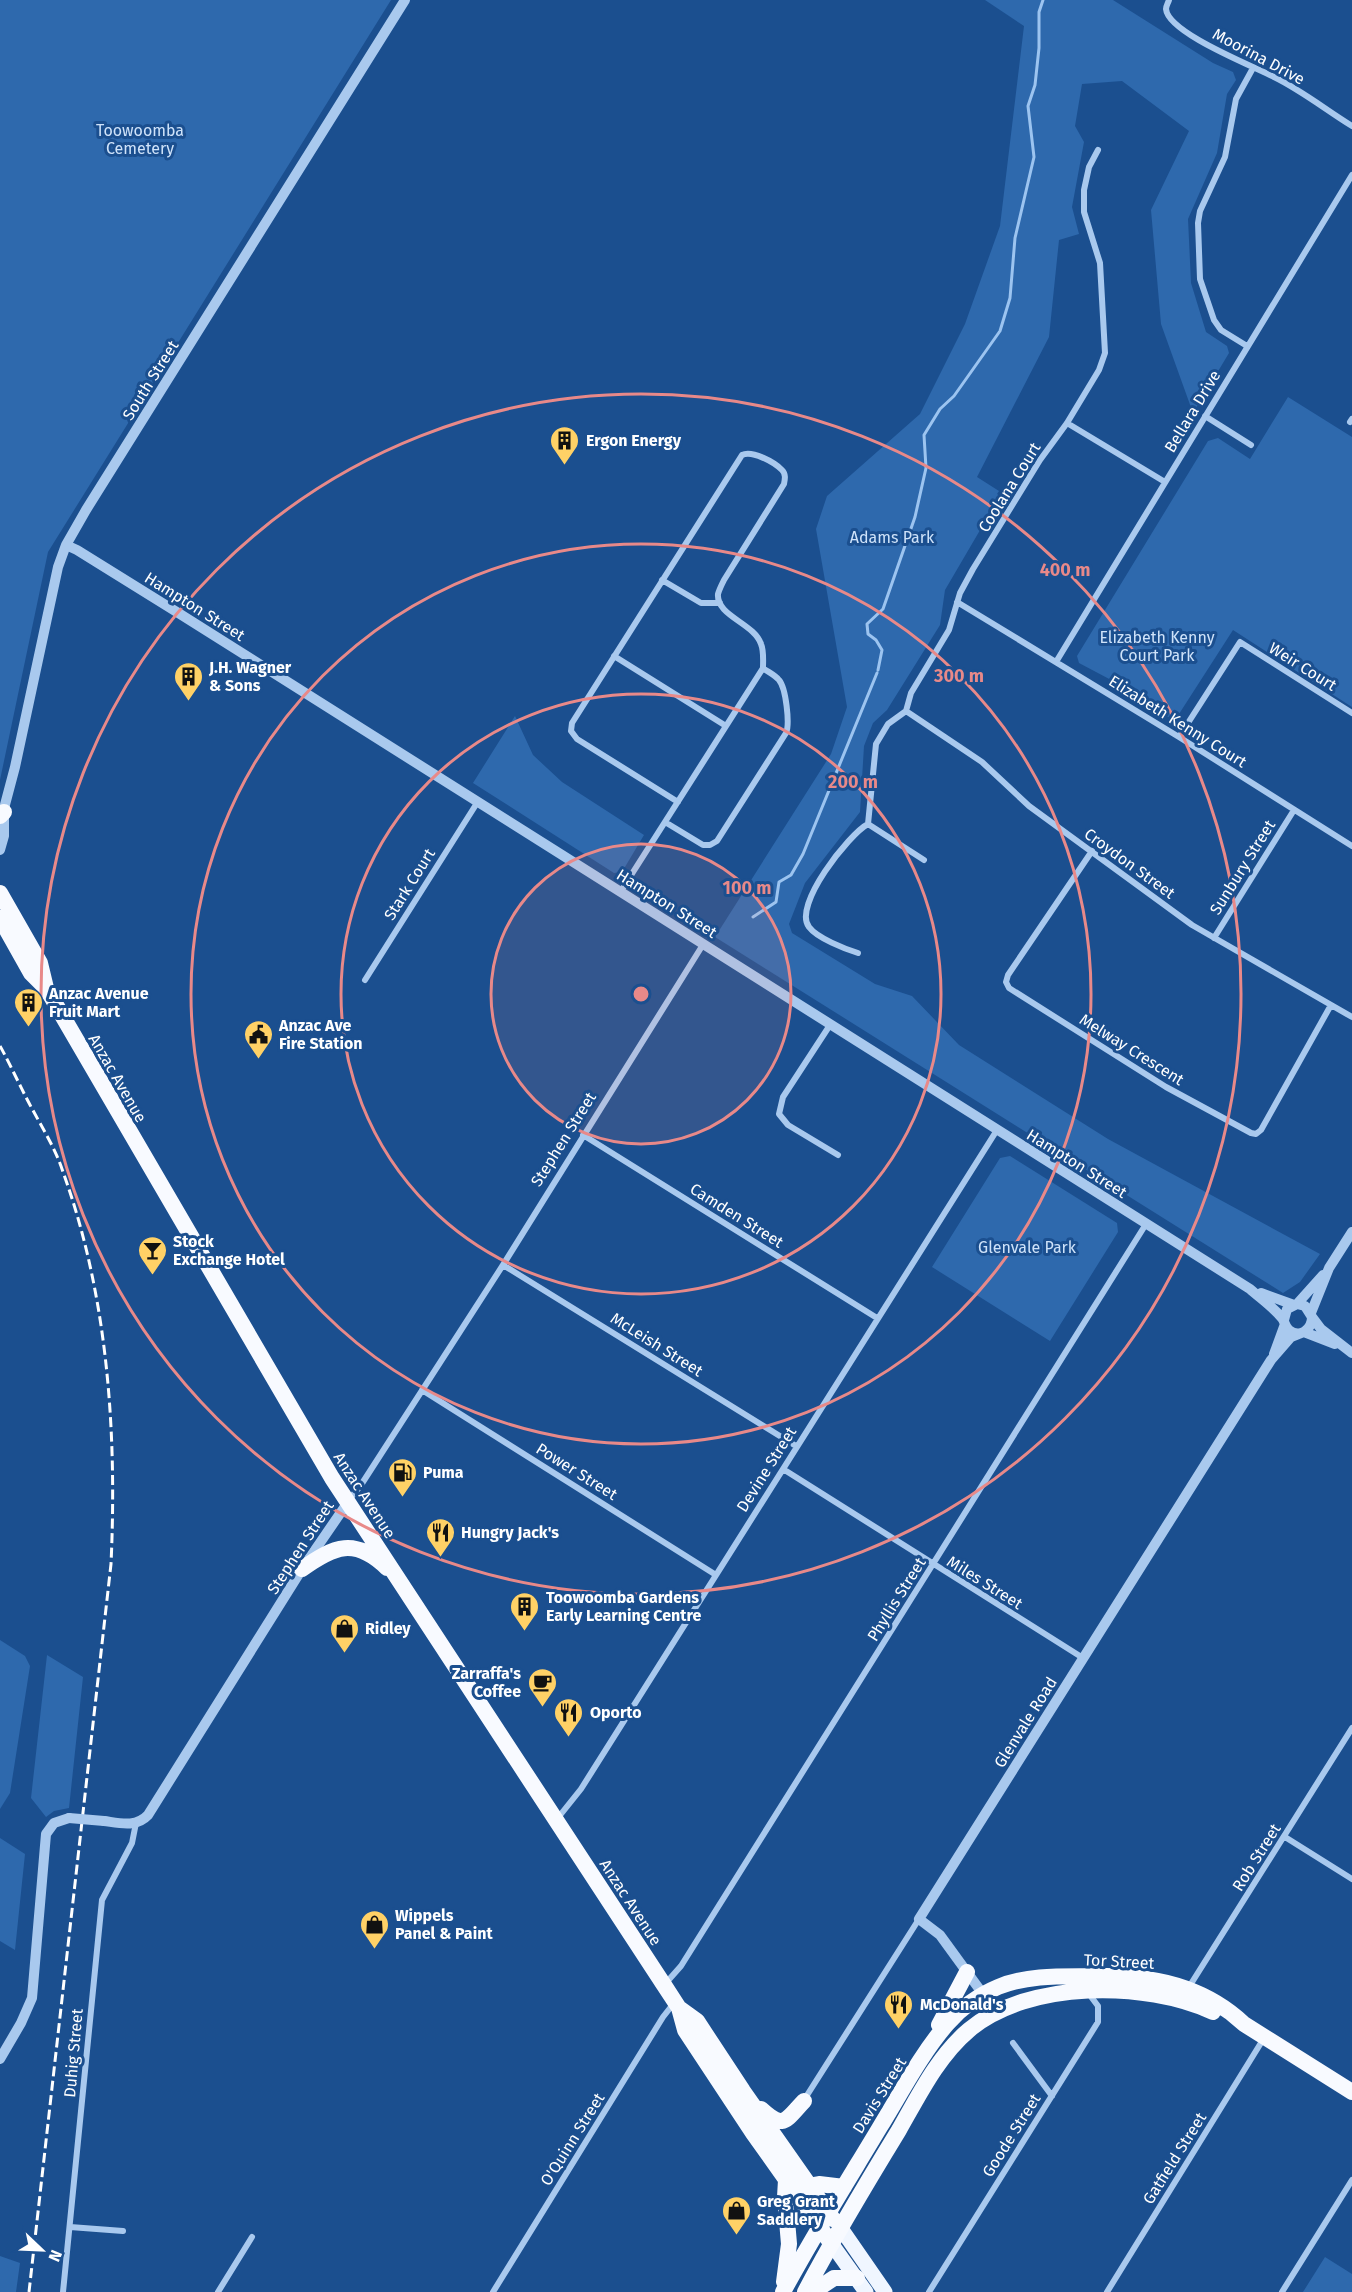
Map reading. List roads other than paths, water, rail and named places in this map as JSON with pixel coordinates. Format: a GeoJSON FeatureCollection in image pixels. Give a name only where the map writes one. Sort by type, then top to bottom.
{"type":"FeatureCollection","features":[{"type":"Feature","properties":{"kind":"highway","name":"Anzac Avenue"},"geometry":{"type":"LineString","coordinates":[[0,893],[40,963],[46,988]]}},
{"type":"Feature","properties":{"kind":"highway","name":"Anzac Avenue"},"geometry":{"type":"LineString","coordinates":[[0,918],[31,973],[46,988],[265,1367],[348,1502],[677,2005],[685,2030],[786,2180],[824,2220],[840,2227]]}},
{"type":"Feature","properties":{"kind":"highway"},"geometry":{"type":"LineString","coordinates":[[0,934],[14,944]]}},
{"type":"Feature","properties":{"kind":"highway"},"geometry":{"type":"LineString","coordinates":[[302,1569],[324,1553],[348,1547],[380,1561],[400,1581]]}},
{"type":"Feature","properties":{"kind":"highway"},"geometry":{"type":"LineString","coordinates":[[936,2037],[939,2021],[967,1972]]}},
{"type":"Feature","properties":{"kind":"highway","name":"Tor Street"},"geometry":{"type":"LineString","coordinates":[[983,1995],[1018,1981],[1044,1977],[1128,1976],[1156,1979],[1244,2024],[1352,2092]]}},
{"type":"Feature","properties":{"kind":"highway","name":"Tor Street"},"geometry":{"type":"LineString","coordinates":[[996,2012],[1030,2000],[1087,1991],[1132,1990],[1185,1994]]}},
{"type":"Feature","properties":{"kind":"highway","name":"Davis Street"},"geometry":{"type":"LineString","coordinates":[[783,2292],[824,2220],[936,2037],[960,2011],[983,1995]]}},
{"type":"Feature","properties":{"kind":"highway","name":"Anzac Avenue"},"geometry":{"type":"LineString","coordinates":[[677,2005],[697,2021],[808,2186],[824,2220],[831,2243]]}},
{"type":"Feature","properties":{"kind":"highway","name":"Davis Street"},"geometry":{"type":"LineString","coordinates":[[805,2292],[840,2227],[934,2070],[949,2049],[971,2028],[996,2012]]}},
{"type":"Feature","properties":{"kind":"highway"},"geometry":{"type":"LineString","coordinates":[[743,2091],[775,2121],[781,2122],[789,2118],[804,2101]]}},
{"type":"Feature","properties":{"kind":"highway"},"geometry":{"type":"LineString","coordinates":[[783,2292],[789,2244],[786,2180]]}},
{"type":"Feature","properties":{"kind":"highway"},"geometry":{"type":"LineString","coordinates":[[808,2186],[819,2184],[844,2187]]}},
{"type":"Feature","properties":{"kind":"highway"},"geometry":{"type":"LineString","coordinates":[[813,2292],[834,2278],[861,2285]]}},
{"type":"Feature","properties":{"kind":"main road","name":"Anzac Avenue"},"geometry":{"type":"LineString","coordinates":[[840,2227],[885,2292]]}},
{"type":"Feature","properties":{"kind":"main road","name":"Anzac Avenue"},"geometry":{"type":"LineString","coordinates":[[831,2243],[861,2285]]}},
{"type":"Feature","properties":{"kind":"street","name":"South Street"},"geometry":{"type":"LineString","coordinates":[[0,850],[4,836],[1,816],[58,567],[66,546],[86,510],[405,0]]}},
{"type":"Feature","properties":{"kind":"street","name":"Moorina Drive"},"geometry":{"type":"LineString","coordinates":[[1169,0],[1166,9],[1170,17],[1181,28],[1224,56],[1275,77],[1352,126]]}},
{"type":"Feature","properties":{"kind":"street"},"geometry":{"type":"LineString","coordinates":[[1247,346],[1221,330],[1214,320],[1200,279],[1198,223],[1200,212],[1225,157],[1236,99],[1253,68]]}},
{"type":"Feature","properties":{"kind":"street","name":"Coolana Court"},"geometry":{"type":"LineString","coordinates":[[868,824],[876,744],[888,724],[906,711],[911,693],[949,630],[957,602],[973,569],[1034,470],[1067,423],[1099,370],[1105,353],[1100,263],[1084,212],[1084,190],[1089,167],[1098,150]]}},
{"type":"Feature","properties":{"kind":"street","name":"Bellara Drive"},"geometry":{"type":"LineString","coordinates":[[1056,662],[1352,175]]}},
{"type":"Feature","properties":{"kind":"street"},"geometry":{"type":"LineString","coordinates":[[1205,416],[1251,445]]}},
{"type":"Feature","properties":{"kind":"street"},"geometry":{"type":"LineString","coordinates":[[1067,423],[1165,482]]}},
{"type":"Feature","properties":{"kind":"street"},"geometry":{"type":"LineString","coordinates":[[621,891],[678,802],[763,668],[761,644],[756,635],[747,625],[728,613],[720,603],[718,594],[723,580],[784,484],[786,476],[782,470],[754,453],[747,452],[742,455],[572,723],[571,731],[577,739],[678,802]]}},
{"type":"Feature","properties":{"kind":"street","name":"Hampton Street"},"geometry":{"type":"LineString","coordinates":[[66,546],[117,574],[1250,1289],[1284,1322]]}},
{"type":"Feature","properties":{"kind":"street"},"geometry":{"type":"LineString","coordinates":[[663,580],[701,603],[720,603]]}},
{"type":"Feature","properties":{"kind":"street","name":"Elizabeth Kenny Court"},"geometry":{"type":"LineString","coordinates":[[957,602],[1179,737],[1352,846]]}},
{"type":"Feature","properties":{"kind":"street","name":"Weir Court"},"geometry":{"type":"LineString","coordinates":[[1179,737],[1239,642],[1352,713]]}},
{"type":"Feature","properties":{"kind":"street"},"geometry":{"type":"LineString","coordinates":[[614,656],[726,726]]}},
{"type":"Feature","properties":{"kind":"street"},"geometry":{"type":"LineString","coordinates":[[665,822],[703,845],[710,845],[717,841],[780,743],[789,727],[783,688],[780,681],[763,668]]}},
{"type":"Feature","properties":{"kind":"street","name":"Croydon Street"},"geometry":{"type":"LineString","coordinates":[[906,711],[982,762],[1029,807],[1214,938],[1352,1017]]}},
{"type":"Feature","properties":{"kind":"street","name":"Stark Court"},"geometry":{"type":"LineString","coordinates":[[365,980],[477,802]]}},
{"type":"Feature","properties":{"kind":"street","name":"Sunbury Street"},"geometry":{"type":"LineString","coordinates":[[1214,938],[1294,810]]}},
{"type":"Feature","properties":{"kind":"street"},"geometry":{"type":"LineString","coordinates":[[858,952],[838,946],[808,927],[804,917],[813,890],[852,837],[868,824],[924,860]]}},
{"type":"Feature","properties":{"kind":"street","name":"Melway Crescent"},"geometry":{"type":"LineString","coordinates":[[1092,851],[1008,975],[1006,982],[1009,988],[1166,1087],[1256,1134],[1261,1130],[1331,1005]]}},
{"type":"Feature","properties":{"kind":"street","name":"Stephen Street"},"geometry":{"type":"LineString","coordinates":[[136,1823],[144,1819],[151,1810],[302,1569],[361,1485],[503,1265],[704,944]]}},
{"type":"Feature","properties":{"kind":"street"},"geometry":{"type":"LineString","coordinates":[[830,1025],[783,1097],[779,1114],[788,1125],[838,1155]]}},
{"type":"Feature","properties":{"kind":"street","name":"Devine Street"},"geometry":{"type":"LineString","coordinates":[[556,1820],[581,1789],[997,1130]]}},
{"type":"Feature","properties":{"kind":"street","name":"Camden Street"},"geometry":{"type":"LineString","coordinates":[[583,1135],[878,1318]]}},
{"type":"Feature","properties":{"kind":"street","name":"Phyllis Street"},"geometry":{"type":"LineString","coordinates":[[664,1985],[681,1966],[1146,1224]]}},
{"type":"Feature","properties":{"kind":"street"},"geometry":{"type":"LineString","coordinates":[[1350,1352],[1302,1332],[1293,1332],[1284,1322],[1285,1312],[1329,1268],[1352,1232]]}},
{"type":"Feature","properties":{"kind":"street","name":"McLeish Street"},"geometry":{"type":"LineString","coordinates":[[503,1265],[796,1446]]}},
{"type":"Feature","properties":{"kind":"street"},"geometry":{"type":"LineString","coordinates":[[1302,1332],[1311,1326],[1312,1315],[1329,1268]]}},
{"type":"Feature","properties":{"kind":"street","name":"Hampton Street"},"geometry":{"type":"LineString","coordinates":[[1250,1289],[1295,1304]]}},
{"type":"Feature","properties":{"kind":"street"},"geometry":{"type":"LineString","coordinates":[[1295,1304],[1305,1306],[1321,1329],[1350,1352]]}},
{"type":"Feature","properties":{"kind":"street","name":"Glenvale Road"},"geometry":{"type":"LineString","coordinates":[[1272,1360],[1284,1322]]}},
{"type":"Feature","properties":{"kind":"street","name":"Glenvale Road"},"geometry":{"type":"LineString","coordinates":[[804,2101],[1272,1360],[1291,1337],[1302,1332]]}},
{"type":"Feature","properties":{"kind":"street","name":"Power Street"},"geometry":{"type":"LineString","coordinates":[[422,1390],[717,1575]]}},
{"type":"Feature","properties":{"kind":"street","name":"Miles Street"},"geometry":{"type":"LineString","coordinates":[[783,1469],[1083,1658]]}},
{"type":"Feature","properties":{"kind":"street","name":"Rob Street"},"geometry":{"type":"LineString","coordinates":[[1185,1994],[1352,1728]]}},
{"type":"Feature","properties":{"kind":"street"},"geometry":{"type":"LineString","coordinates":[[0,2059],[21,2023],[32,1998],[46,1834],[60,1819],[136,1823]]}},
{"type":"Feature","properties":{"kind":"street","name":"Duhig Street"},"geometry":{"type":"LineString","coordinates":[[63,2292],[102,1900],[132,1843],[136,1823]]}},
{"type":"Feature","properties":{"kind":"street"},"geometry":{"type":"LineString","coordinates":[[1285,1837],[1352,1879]]}},
{"type":"Feature","properties":{"kind":"street"},"geometry":{"type":"LineString","coordinates":[[919,1919],[940,1935],[996,2012]]}},
{"type":"Feature","properties":{"kind":"street","name":"Goode Street"},"geometry":{"type":"LineString","coordinates":[[929,2292],[1098,2022],[1100,2016],[1098,2006],[1087,1991]]}},
{"type":"Feature","properties":{"kind":"street","name":"O'Quinn Street"},"geometry":{"type":"LineString","coordinates":[[493,2292],[663,2017],[677,2005]]}},
{"type":"Feature","properties":{"kind":"street","name":"Gatfield Street"},"geometry":{"type":"LineString","coordinates":[[1107,2292],[1264,2037]]}},
{"type":"Feature","properties":{"kind":"street"},"geometry":{"type":"LineString","coordinates":[[1013,2043],[1052,2096]]}},
{"type":"Feature","properties":{"kind":"street"},"geometry":{"type":"LineString","coordinates":[[1282,2292],[1352,2180]]}},
{"type":"Feature","properties":{"kind":"street"},"geometry":{"type":"LineString","coordinates":[[70,2227],[123,2231]]}},
{"type":"Feature","properties":{"kind":"street"},"geometry":{"type":"LineString","coordinates":[[218,2292],[252,2237]]}},
{"type":"Feature","properties":{"kind":"waterway"},"geometry":{"type":"LineString","coordinates":[[878,670],[882,650],[876,640],[868,634],[867,624],[883,609],[915,517],[926,468],[924,435],[940,409],[954,396],[1000,331],[1010,298],[1015,238],[1034,157],[1028,106],[1035,85],[1039,48],[1039,12],[1043,0]]}},
{"type":"Feature","properties":{"kind":"waterway"},"geometry":{"type":"LineString","coordinates":[[753,917],[776,902],[779,882],[791,875],[803,854],[877,673]]}},
{"type":"Feature","properties":{"kind":"railway"},"geometry":{"type":"LineString","coordinates":[[0,1046],[56,1154],[78,1219],[100,1316],[106,1365],[112,1465],[111,1564],[29,2292]]}},
{"type":"Feature","properties":{"kind":"place","name":"Ergon Energy"},"geometry":{"type":"Point","coordinates":[565,466]}},
{"type":"Feature","properties":{"kind":"place","name":"J.H. Wagner & Sons"},"geometry":{"type":"Point","coordinates":[188,702]}},
{"type":"Feature","properties":{"kind":"place","name":"Anzac Avenue Fruit Mart"},"geometry":{"type":"Point","coordinates":[28,1028]}},
{"type":"Feature","properties":{"kind":"place","name":"Anzac Ave Fire Station"},"geometry":{"type":"Point","coordinates":[258,1060]}},
{"type":"Feature","properties":{"kind":"place","name":"Stock Exchange Hotel"},"geometry":{"type":"Point","coordinates":[152,1276]}},
{"type":"Feature","properties":{"kind":"place","name":"Puma"},"geometry":{"type":"Point","coordinates":[402,1498]}},
{"type":"Feature","properties":{"kind":"place","name":"Hungry Jack's"},"geometry":{"type":"Point","coordinates":[440,1558]}},
{"type":"Feature","properties":{"kind":"place","name":"Toowoomba Gardens Early Learning Centre"},"geometry":{"type":"Point","coordinates":[525,1632]}},
{"type":"Feature","properties":{"kind":"place","name":"Ridley"},"geometry":{"type":"Point","coordinates":[344,1654]}},
{"type":"Feature","properties":{"kind":"place","name":"Zarraffa's Coffee"},"geometry":{"type":"Point","coordinates":[542,1708]}},
{"type":"Feature","properties":{"kind":"place","name":"Oporto"},"geometry":{"type":"Point","coordinates":[569,1738]}},
{"type":"Feature","properties":{"kind":"place","name":"Wippels Panel & Paint"},"geometry":{"type":"Point","coordinates":[374,1950]}},
{"type":"Feature","properties":{"kind":"place","name":"McDonald's"},"geometry":{"type":"Point","coordinates":[899,2030]}},
{"type":"Feature","properties":{"kind":"place","name":"Greg Grant Saddlery"},"geometry":{"type":"Point","coordinates":[736,2236]}},
{"type":"Feature","properties":{"kind":"park label","name":"Toowoomba Cemetery"},"geometry":{"type":"Point","coordinates":[140,139]}},
{"type":"Feature","properties":{"kind":"park label","name":"Adams Park"},"geometry":{"type":"Point","coordinates":[892,537]}},
{"type":"Feature","properties":{"kind":"park label","name":"Elizabeth Kenny Court Park"},"geometry":{"type":"Point","coordinates":[1157,646]}},
{"type":"Feature","properties":{"kind":"park label","name":"Glenvale Park"},"geometry":{"type":"Point","coordinates":[1027,1247]}}]}
